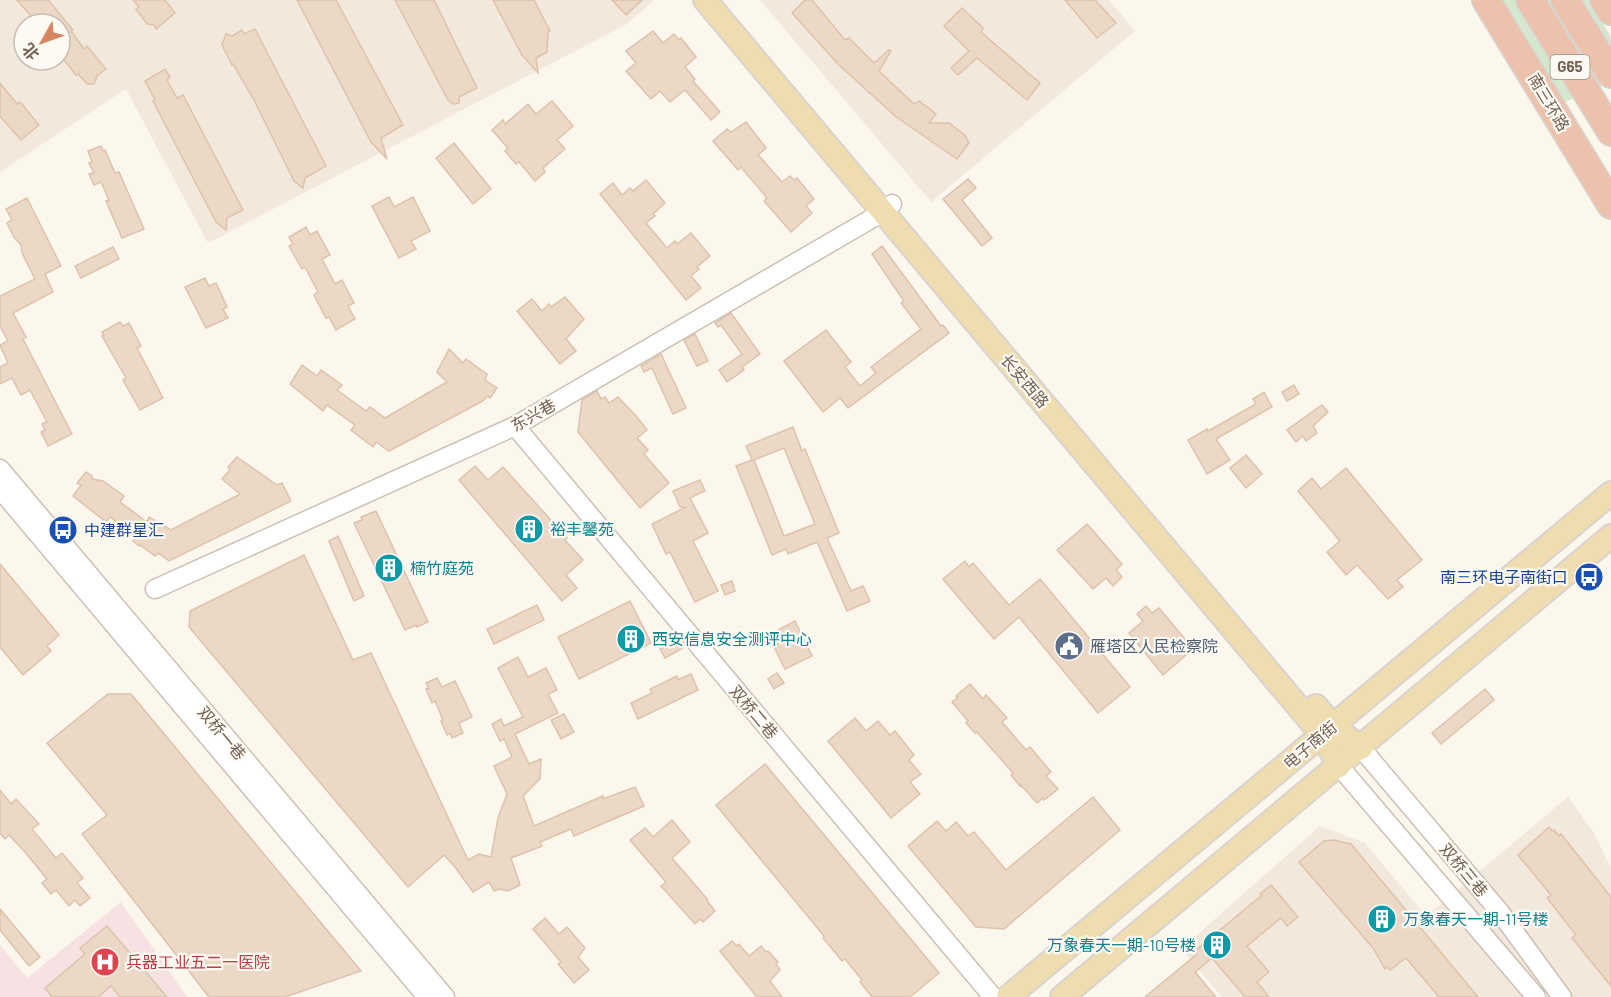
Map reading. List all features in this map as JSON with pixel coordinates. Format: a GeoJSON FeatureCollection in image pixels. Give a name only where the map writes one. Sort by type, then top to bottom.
{"type":"FeatureCollection","features":[{"type":"Feature","properties":{"kind":"highway","name":"南三环路"},"geometry":{"type":"LineString","coordinates":[[1486,0],[1611,205]]}},
{"type":"Feature","properties":{"kind":"highway","name":"G65"},"geometry":{"type":"LineString","coordinates":[[1530,0],[1611,132]]}},
{"type":"Feature","properties":{"kind":"highway","name":"G65"},"geometry":{"type":"LineString","coordinates":[[1565,0],[1611,74]]}},
{"type":"Feature","properties":{"kind":"highway"},"geometry":{"type":"LineString","coordinates":[[1604,0],[1611,11]]}},
{"type":"Feature","properties":{"kind":"main road","name":"长安西路"},"geometry":{"type":"LineString","coordinates":[[705,0],[888,208],[1328,731],[1339,766]]}},
{"type":"Feature","properties":{"kind":"main road","name":"长安西路"},"geometry":{"type":"LineString","coordinates":[[724,0],[888,208]]}},
{"type":"Feature","properties":{"kind":"main road","name":"电子南街"},"geometry":{"type":"LineString","coordinates":[[1008,997],[1611,493]]}},
{"type":"Feature","properties":{"kind":"main road"},"geometry":{"type":"LineString","coordinates":[[1062,997],[1611,536]]}},
{"type":"Feature","properties":{"kind":"main road","name":"长安西路"},"geometry":{"type":"LineString","coordinates":[[1328,731],[1361,748]]}},
{"type":"Feature","properties":{"kind":"street","name":"东兴巷"},"geometry":{"type":"LineString","coordinates":[[155,589],[515,426],[888,208]]}},
{"type":"Feature","properties":{"kind":"street","name":"双桥二巷"},"geometry":{"type":"LineString","coordinates":[[515,426],[993,997]]}},
{"type":"Feature","properties":{"kind":"street","name":"双桥一巷"},"geometry":{"type":"LineString","coordinates":[[0,469],[445,997]]}},
{"type":"Feature","properties":{"kind":"street","name":"双桥一巷"},"geometry":{"type":"LineString","coordinates":[[0,489],[427,997]]}},
{"type":"Feature","properties":{"kind":"street","name":"双桥三巷"},"geometry":{"type":"LineString","coordinates":[[1361,748],[1498,911],[1563,997]]}},
{"type":"Feature","properties":{"kind":"street","name":"双桥三巷"},"geometry":{"type":"LineString","coordinates":[[1339,766],[1536,997]]}},
{"type":"Feature","properties":{"kind":"shaded area"},"geometry":{"type":"Polygon","coordinates":[[[0,0],[654,0],[627,24],[208,243],[126,89],[0,172],[0,0]]]}},
{"type":"Feature","properties":{"kind":"shaded area"},"geometry":{"type":"Polygon","coordinates":[[[760,0],[1109,0],[1135,31],[931,202],[760,0]]]}},
{"type":"Feature","properties":{"kind":"shaded area"},"geometry":{"type":"Polygon","coordinates":[[[1568,797],[1594,833],[1611,868],[1611,997],[1222,997],[1181,949],[1320,826],[1365,843],[1426,916],[1568,797]]]}},
{"type":"Feature","properties":{"kind":"shaded area","name":"兵器工业五二一医院"},"geometry":{"type":"Polygon","coordinates":[[[121,902],[187,997],[0,997],[0,945],[27,978],[121,902]]]}},
{"type":"Feature","properties":{"kind":"green space"},"geometry":{"type":"Polygon","coordinates":[[[1501,0],[1589,0],[1611,37],[1611,78],[1601,86],[1563,103],[1501,0]]]}},
{"type":"Feature","properties":{"kind":"building"},"geometry":{"type":"Polygon","coordinates":[[[17,0],[48,0],[58,12],[28,12],[17,0]]]}},
{"type":"Feature","properties":{"kind":"building"},"geometry":{"type":"Polygon","coordinates":[[[133,0],[165,0],[175,13],[156,29],[154,25],[147,24],[136,9],[139,7],[133,0]]]}},
{"type":"Feature","properties":{"kind":"building"},"geometry":{"type":"Polygon","coordinates":[[[297,0],[336,0],[403,125],[381,138],[387,159],[371,142],[297,0]]]}},
{"type":"Feature","properties":{"kind":"building"},"geometry":{"type":"Polygon","coordinates":[[[395,0],[434,0],[477,88],[459,97],[459,103],[453,104],[448,100],[395,0]]]}},
{"type":"Feature","properties":{"kind":"building"},"geometry":{"type":"Polygon","coordinates":[[[493,0],[534,0],[550,31],[548,32],[547,52],[536,58],[538,73],[522,55],[493,0]]]}},
{"type":"Feature","properties":{"kind":"building"},"geometry":{"type":"Polygon","coordinates":[[[612,0],[642,0],[626,15],[612,0]]]}},
{"type":"Feature","properties":{"kind":"building"},"geometry":{"type":"Polygon","coordinates":[[[805,0],[812,0],[845,40],[849,38],[874,63],[889,50],[891,51],[879,71],[914,104],[919,101],[936,114],[929,123],[949,123],[965,135],[969,143],[957,159],[895,116],[838,64],[792,13],[805,0]]]}},
{"type":"Feature","properties":{"kind":"building"},"geometry":{"type":"Polygon","coordinates":[[[1065,0],[1095,0],[1116,23],[1097,38],[1065,0]]]}},
{"type":"Feature","properties":{"kind":"building"},"geometry":{"type":"Polygon","coordinates":[[[962,8],[983,28],[981,32],[1040,83],[1027,100],[977,58],[958,75],[951,68],[969,51],[944,26],[962,8]]]}},
{"type":"Feature","properties":{"kind":"building"},"geometry":{"type":"Polygon","coordinates":[[[255,29],[326,166],[305,178],[303,188],[294,181],[254,100],[222,45],[226,34],[232,36],[242,30],[244,34],[255,29]]]}},
{"type":"Feature","properties":{"kind":"building"},"geometry":{"type":"Polygon","coordinates":[[[653,31],[663,43],[674,34],[679,40],[681,38],[696,57],[685,67],[695,79],[693,81],[720,112],[711,120],[685,90],[670,102],[660,91],[651,99],[626,71],[636,63],[626,51],[653,31]]]}},
{"type":"Feature","properties":{"kind":"building"},"geometry":{"type":"Polygon","coordinates":[[[72,32],[84,49],[87,46],[106,69],[97,76],[94,84],[87,84],[78,74],[76,75],[72,70],[72,32]]]}},
{"type":"Feature","properties":{"kind":"building"},"geometry":{"type":"Polygon","coordinates":[[[165,69],[170,77],[167,80],[177,98],[183,95],[243,210],[227,218],[226,230],[216,222],[153,101],[155,100],[145,81],[165,69]]]}},
{"type":"Feature","properties":{"kind":"building"},"geometry":{"type":"Polygon","coordinates":[[[0,83],[17,104],[20,102],[39,125],[21,140],[0,116],[0,83]]]}},
{"type":"Feature","properties":{"kind":"building"},"geometry":{"type":"Polygon","coordinates":[[[552,101],[573,126],[557,140],[565,149],[543,168],[545,172],[535,181],[519,162],[516,164],[505,151],[508,148],[492,130],[503,120],[505,124],[528,104],[536,114],[552,101]]]}},
{"type":"Feature","properties":{"kind":"building"},"geometry":{"type":"Polygon","coordinates":[[[746,122],[766,148],[758,155],[782,182],[790,176],[794,180],[797,178],[814,199],[806,206],[812,213],[791,232],[764,201],[767,198],[741,167],[738,170],[713,141],[727,129],[731,132],[746,122]]]}},
{"type":"Feature","properties":{"kind":"building"},"geometry":{"type":"Polygon","coordinates":[[[454,143],[491,189],[473,204],[436,158],[454,143]]]}},
{"type":"Feature","properties":{"kind":"building"},"geometry":{"type":"Polygon","coordinates":[[[101,146],[115,173],[119,172],[144,229],[122,238],[106,201],[109,200],[101,182],[94,185],[89,174],[94,173],[89,163],[92,162],[88,151],[101,146]]]}},
{"type":"Feature","properties":{"kind":"building"},"geometry":{"type":"Polygon","coordinates":[[[968,179],[976,188],[962,200],[992,238],[982,246],[943,199],[968,179]]]}},
{"type":"Feature","properties":{"kind":"building"},"geometry":{"type":"Polygon","coordinates":[[[646,180],[665,203],[646,223],[667,248],[675,241],[677,244],[691,233],[710,256],[697,267],[699,269],[691,276],[701,288],[686,300],[600,194],[613,183],[622,195],[630,188],[633,191],[646,180]]]}},
{"type":"Feature","properties":{"kind":"building"},"geometry":{"type":"Polygon","coordinates":[[[389,197],[394,207],[413,197],[430,231],[411,241],[416,249],[399,258],[372,206],[389,197]]]}},
{"type":"Feature","properties":{"kind":"building"},"geometry":{"type":"Polygon","coordinates":[[[27,198],[61,266],[45,274],[53,292],[13,313],[26,337],[23,339],[72,434],[48,446],[41,432],[45,430],[42,424],[47,422],[30,390],[21,395],[12,378],[0,384],[0,367],[8,363],[0,345],[8,341],[0,326],[0,296],[35,279],[22,253],[21,245],[7,223],[12,220],[6,209],[27,198]]]}},
{"type":"Feature","properties":{"kind":"building"},"geometry":{"type":"Polygon","coordinates":[[[306,227],[310,235],[317,231],[330,255],[322,259],[335,284],[342,280],[354,303],[348,306],[355,319],[336,330],[329,317],[326,318],[314,295],[318,292],[305,267],[302,269],[289,246],[293,244],[289,237],[306,227]]]}},
{"type":"Feature","properties":{"kind":"building"},"geometry":{"type":"Polygon","coordinates":[[[882,246],[941,326],[943,325],[949,333],[848,408],[840,398],[823,412],[784,361],[826,330],[851,362],[845,367],[860,386],[876,373],[871,367],[921,329],[901,303],[904,301],[872,254],[882,246]]]}},
{"type":"Feature","properties":{"kind":"building"},"geometry":{"type":"Polygon","coordinates":[[[113,247],[119,259],[81,278],[75,266],[113,247]]]}},
{"type":"Feature","properties":{"kind":"building"},"geometry":{"type":"Polygon","coordinates":[[[205,278],[209,286],[216,283],[227,307],[223,309],[228,318],[206,328],[185,287],[205,278]]]}},
{"type":"Feature","properties":{"kind":"building"},"geometry":{"type":"Polygon","coordinates":[[[565,297],[584,319],[566,339],[576,351],[560,364],[517,311],[532,299],[542,311],[549,304],[551,307],[565,297]]]}},
{"type":"Feature","properties":{"kind":"building"},"geometry":{"type":"Polygon","coordinates":[[[731,313],[760,354],[742,367],[744,370],[727,382],[719,370],[742,354],[721,325],[718,327],[715,323],[731,313]]]}},
{"type":"Feature","properties":{"kind":"building"},"geometry":{"type":"Polygon","coordinates":[[[120,322],[123,326],[129,323],[141,346],[137,348],[163,398],[140,410],[123,380],[126,378],[102,336],[104,335],[102,332],[120,322]]]}},
{"type":"Feature","properties":{"kind":"building"},"geometry":{"type":"Polygon","coordinates":[[[695,334],[708,361],[697,366],[684,340],[695,334]]]}},
{"type":"Feature","properties":{"kind":"building"},"geometry":{"type":"Polygon","coordinates":[[[449,349],[463,363],[466,359],[487,374],[485,380],[497,388],[490,398],[487,396],[483,401],[389,451],[376,442],[373,447],[351,430],[355,425],[327,405],[323,411],[290,384],[302,365],[317,376],[321,370],[342,385],[337,390],[366,411],[370,407],[385,418],[447,382],[437,372],[449,349]]]}},
{"type":"Feature","properties":{"kind":"building"},"geometry":{"type":"Polygon","coordinates":[[[661,354],[686,408],[673,414],[652,368],[644,372],[641,366],[661,354]]]}},
{"type":"Feature","properties":{"kind":"building"},"geometry":{"type":"Polygon","coordinates":[[[1294,385],[1299,394],[1287,401],[1282,392],[1294,385]]]}},
{"type":"Feature","properties":{"kind":"building"},"geometry":{"type":"Polygon","coordinates":[[[597,391],[601,399],[605,397],[609,403],[618,397],[647,430],[637,438],[648,450],[644,454],[669,483],[640,508],[578,432],[582,400],[597,391]]]}},
{"type":"Feature","properties":{"kind":"building"},"geometry":{"type":"Polygon","coordinates":[[[1264,392],[1272,407],[1216,439],[1230,460],[1207,474],[1188,440],[1256,404],[1253,399],[1264,392]]]}},
{"type":"Feature","properties":{"kind":"building"},"geometry":{"type":"Polygon","coordinates":[[[1322,405],[1328,412],[1313,426],[1317,433],[1306,441],[1303,436],[1296,442],[1287,430],[1322,405]]]}},
{"type":"Feature","properties":{"kind":"building"},"geometry":{"type":"Polygon","coordinates":[[[793,427],[802,451],[805,449],[839,533],[827,538],[851,591],[863,586],[870,601],[847,611],[817,542],[788,554],[786,549],[772,555],[736,466],[752,460],[746,446],[793,427]],[[784,448],[754,460],[784,536],[815,524],[784,448]]]}},
{"type":"Feature","properties":{"kind":"building"},"geometry":{"type":"Polygon","coordinates":[[[1246,455],[1262,474],[1246,488],[1230,468],[1246,455]]]}},
{"type":"Feature","properties":{"kind":"building"},"geometry":{"type":"Polygon","coordinates":[[[237,457],[277,485],[282,483],[291,501],[169,561],[158,553],[155,556],[139,546],[133,541],[134,535],[110,517],[106,522],[73,496],[81,485],[77,483],[86,472],[92,476],[92,479],[103,481],[124,496],[120,502],[147,522],[149,517],[171,530],[240,494],[222,479],[230,470],[228,467],[237,457]]]}},
{"type":"Feature","properties":{"kind":"building","name":"裕丰馨苑"},"geometry":{"type":"Polygon","coordinates":[[[475,466],[488,480],[503,467],[567,538],[565,540],[583,560],[566,575],[577,588],[562,601],[459,480],[475,466]]]}},
{"type":"Feature","properties":{"kind":"building"},"geometry":{"type":"Polygon","coordinates":[[[1346,468],[1422,560],[1397,580],[1403,587],[1388,599],[1357,565],[1346,575],[1327,552],[1340,541],[1298,491],[1312,478],[1321,489],[1346,468]]]}},
{"type":"Feature","properties":{"kind":"building"},"geometry":{"type":"Polygon","coordinates":[[[700,480],[705,491],[690,498],[708,533],[693,541],[718,591],[695,602],[670,552],[666,554],[652,524],[686,507],[680,507],[673,491],[700,480]]]}},
{"type":"Feature","properties":{"kind":"building","name":"楠竹庭苑"},"geometry":{"type":"Polygon","coordinates":[[[376,511],[428,622],[417,627],[416,625],[405,630],[354,523],[362,520],[361,517],[376,511]]]}},
{"type":"Feature","properties":{"kind":"building"},"geometry":{"type":"Polygon","coordinates":[[[1087,524],[1122,564],[1116,570],[1122,577],[1113,586],[1106,578],[1093,589],[1057,550],[1087,524]]]}},
{"type":"Feature","properties":{"kind":"building"},"geometry":{"type":"Polygon","coordinates":[[[338,536],[364,596],[354,601],[329,541],[338,536]]]}},
{"type":"Feature","properties":{"kind":"building"},"geometry":{"type":"Polygon","coordinates":[[[304,555],[353,660],[371,653],[468,860],[479,854],[491,857],[498,818],[507,794],[494,766],[512,757],[504,739],[500,741],[492,724],[501,719],[504,726],[523,717],[498,668],[518,657],[528,677],[546,668],[557,690],[548,694],[558,713],[515,734],[529,764],[541,759],[540,779],[523,796],[534,826],[603,796],[603,799],[635,787],[644,806],[574,836],[571,829],[540,842],[542,846],[511,858],[520,885],[508,891],[500,889],[494,891],[489,882],[473,892],[444,855],[408,887],[189,627],[190,611],[304,555]]]}},
{"type":"Feature","properties":{"kind":"building","name":"雁塔区人民检察院"},"geometry":{"type":"Polygon","coordinates":[[[965,561],[969,567],[973,563],[1009,605],[1040,579],[1130,687],[1098,713],[1019,617],[994,639],[943,579],[965,561]]]}},
{"type":"Feature","properties":{"kind":"building"},"geometry":{"type":"Polygon","coordinates":[[[0,564],[59,635],[47,646],[51,651],[23,675],[0,647],[0,564]]]}},
{"type":"Feature","properties":{"kind":"building"},"geometry":{"type":"Polygon","coordinates":[[[732,581],[735,591],[725,595],[721,585],[732,581]]]}},
{"type":"Feature","properties":{"kind":"building","name":"西安信息安全测评中心"},"geometry":{"type":"Polygon","coordinates":[[[630,601],[651,643],[579,679],[558,637],[630,601]]]}},
{"type":"Feature","properties":{"kind":"building"},"geometry":{"type":"Polygon","coordinates":[[[537,605],[544,620],[494,644],[487,629],[537,605]]]}},
{"type":"Feature","properties":{"kind":"building"},"geometry":{"type":"Polygon","coordinates":[[[1146,606],[1152,613],[1159,608],[1193,649],[1163,675],[1129,633],[1143,621],[1137,614],[1146,606]]]}},
{"type":"Feature","properties":{"kind":"building"},"geometry":{"type":"Polygon","coordinates":[[[795,621],[812,656],[785,669],[774,647],[778,645],[772,633],[795,621]]]}},
{"type":"Feature","properties":{"kind":"building"},"geometry":{"type":"Polygon","coordinates":[[[678,639],[683,648],[665,658],[660,649],[678,639]]]}},
{"type":"Feature","properties":{"kind":"building"},"geometry":{"type":"Polygon","coordinates":[[[777,673],[784,683],[774,689],[768,679],[777,673]]]}},
{"type":"Feature","properties":{"kind":"building"},"geometry":{"type":"Polygon","coordinates":[[[691,674],[698,690],[638,719],[631,703],[652,693],[650,689],[677,676],[678,680],[691,674]]]}},
{"type":"Feature","properties":{"kind":"building"},"geometry":{"type":"Polygon","coordinates":[[[437,678],[442,687],[455,681],[472,717],[459,723],[463,733],[452,738],[450,733],[447,735],[435,701],[432,703],[426,689],[429,688],[426,683],[437,678]]]}},
{"type":"Feature","properties":{"kind":"building"},"geometry":{"type":"Polygon","coordinates":[[[970,684],[983,699],[986,695],[1007,718],[1002,722],[1026,750],[1030,747],[1051,772],[1046,776],[1058,789],[1044,800],[1043,798],[1037,803],[1020,786],[1011,775],[1013,773],[977,732],[975,733],[966,723],[968,721],[952,702],[970,684]]]}},
{"type":"Feature","properties":{"kind":"building"},"geometry":{"type":"Polygon","coordinates":[[[1485,689],[1494,700],[1441,744],[1432,733],[1485,689]]]}},
{"type":"Feature","properties":{"kind":"building"},"geometry":{"type":"Polygon","coordinates":[[[108,694],[131,694],[361,971],[285,997],[209,997],[82,834],[107,815],[47,743],[108,694]]]}},
{"type":"Feature","properties":{"kind":"building"},"geometry":{"type":"Polygon","coordinates":[[[564,714],[574,732],[561,739],[551,720],[564,714]]]}},
{"type":"Feature","properties":{"kind":"building"},"geometry":{"type":"Polygon","coordinates":[[[855,718],[866,731],[878,721],[890,735],[895,731],[914,755],[909,760],[921,774],[910,782],[920,794],[891,818],[828,741],[855,718]]]}},
{"type":"Feature","properties":{"kind":"building"},"geometry":{"type":"Polygon","coordinates":[[[765,764],[939,973],[910,997],[872,997],[845,959],[842,961],[716,805],[765,764]]]}},
{"type":"Feature","properties":{"kind":"building"},"geometry":{"type":"Polygon","coordinates":[[[0,790],[11,804],[16,799],[39,824],[32,829],[56,858],[62,853],[83,878],[77,883],[90,898],[80,906],[75,900],[69,906],[56,890],[51,894],[42,883],[47,879],[24,851],[9,835],[5,839],[0,833],[0,790]]]}},
{"type":"Feature","properties":{"kind":"building"},"geometry":{"type":"Polygon","coordinates":[[[1093,797],[1120,830],[1004,929],[976,927],[908,846],[937,821],[946,831],[956,822],[968,836],[974,832],[1006,870],[1093,797]]]}},
{"type":"Feature","properties":{"kind":"building"},"geometry":{"type":"Polygon","coordinates":[[[672,820],[690,842],[672,858],[715,911],[703,922],[700,919],[695,924],[661,886],[666,882],[630,840],[645,828],[653,837],[672,820]]]}},
{"type":"Feature","properties":{"kind":"building"},"geometry":{"type":"Polygon","coordinates":[[[1549,827],[1559,836],[1561,834],[1611,897],[1611,986],[1572,938],[1576,935],[1547,898],[1551,895],[1518,855],[1549,827]]]}},
{"type":"Feature","properties":{"kind":"building","name":"万象春天一期-11号楼"},"geometry":{"type":"Polygon","coordinates":[[[1334,840],[1351,844],[1478,997],[1439,997],[1406,958],[1390,970],[1387,967],[1385,969],[1373,948],[1299,862],[1324,841],[1334,840]]]}},
{"type":"Feature","properties":{"kind":"building"},"geometry":{"type":"Polygon","coordinates":[[[1271,885],[1298,917],[1287,926],[1281,918],[1247,946],[1269,972],[1257,982],[1269,997],[1245,997],[1212,958],[1195,972],[1216,997],[1145,997],[1197,954],[1195,951],[1271,885]]]}},
{"type":"Feature","properties":{"kind":"building"},"geometry":{"type":"Polygon","coordinates":[[[0,909],[40,957],[29,966],[0,930],[0,909]]]}},
{"type":"Feature","properties":{"kind":"building"},"geometry":{"type":"Polygon","coordinates":[[[545,918],[559,934],[567,927],[585,948],[578,957],[589,970],[574,983],[558,964],[561,962],[533,929],[545,918]]]}},
{"type":"Feature","properties":{"kind":"building"},"geometry":{"type":"Polygon","coordinates":[[[107,926],[167,997],[120,997],[111,986],[98,997],[52,997],[45,988],[85,954],[80,948],[107,926]]]}},
{"type":"Feature","properties":{"kind":"building"},"geometry":{"type":"Polygon","coordinates":[[[732,941],[737,946],[739,944],[749,956],[761,946],[778,962],[776,964],[780,970],[770,981],[782,997],[757,997],[720,951],[732,941]]]}},
{"type":"Feature","properties":{"kind":"place","name":"裕丰馨苑"},"geometry":{"type":"Point","coordinates":[529,529]}},
{"type":"Feature","properties":{"kind":"place","name":"中建群星汇"},"geometry":{"type":"Point","coordinates":[63,530]}},
{"type":"Feature","properties":{"kind":"place","name":"楠竹庭苑"},"geometry":{"type":"Point","coordinates":[389,568]}},
{"type":"Feature","properties":{"kind":"place","name":"南三环电子南街口"},"geometry":{"type":"Point","coordinates":[1589,577]}},
{"type":"Feature","properties":{"kind":"place","name":"西安信息安全测评中心"},"geometry":{"type":"Point","coordinates":[631,639]}},
{"type":"Feature","properties":{"kind":"place","name":"雁塔区人民检察院"},"geometry":{"type":"Point","coordinates":[1069,646]}},
{"type":"Feature","properties":{"kind":"place","name":"万象春天一期-11号楼"},"geometry":{"type":"Point","coordinates":[1382,919]}},
{"type":"Feature","properties":{"kind":"place","name":"万象春天一期-10号楼"},"geometry":{"type":"Point","coordinates":[1217,945]}},
{"type":"Feature","properties":{"kind":"place","name":"兵器工业五二一医院"},"geometry":{"type":"Point","coordinates":[105,962]}}]}
